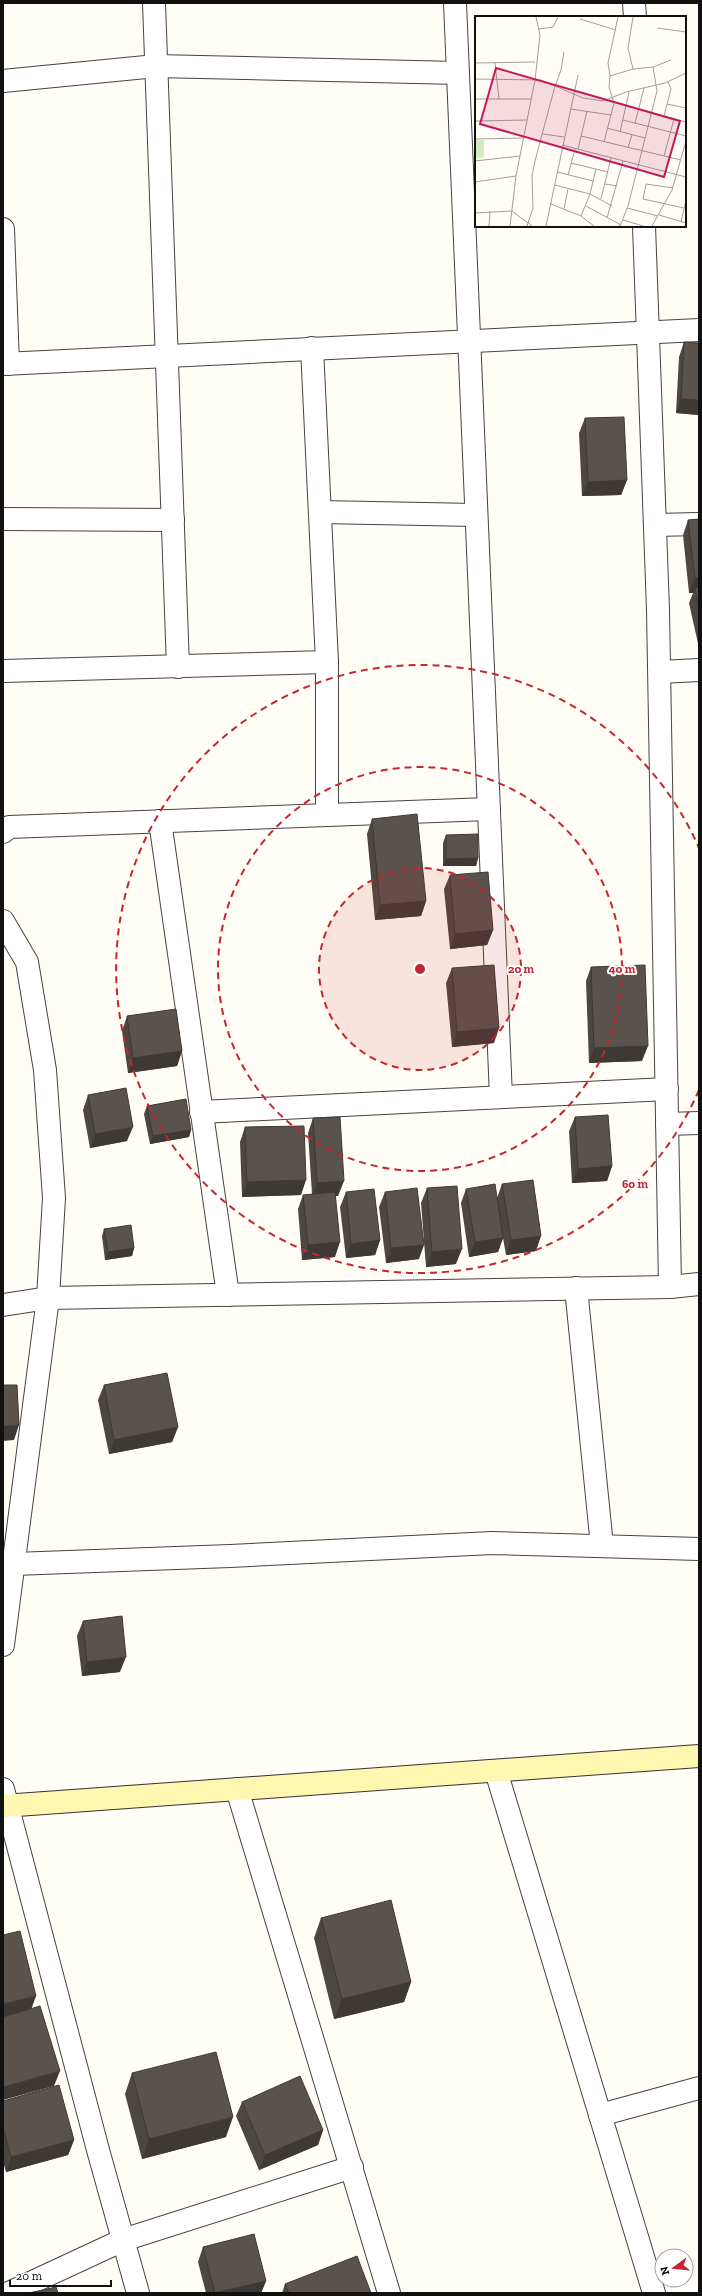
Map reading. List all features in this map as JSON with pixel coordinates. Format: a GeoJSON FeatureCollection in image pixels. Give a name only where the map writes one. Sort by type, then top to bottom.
{"type":"FeatureCollection","features":[{"type":"Feature","properties":{"kind":"street"},"geometry":{"type":"LineString","coordinates":[[154,3],[168,355],[178,667]]}},
{"type":"Feature","properties":{"kind":"street"},"geometry":{"type":"LineString","coordinates":[[455,3],[501,1097]]}},
{"type":"Feature","properties":{"kind":"street"},"geometry":{"type":"LineString","coordinates":[[634,3],[635,16]]}},
{"type":"Feature","properties":{"kind":"street"},"geometry":{"type":"LineString","coordinates":[[3,81],[156,66],[458,73]]}},
{"type":"Feature","properties":{"kind":"street"},"geometry":{"type":"LineString","coordinates":[[644,227],[660,672],[670,1287]]}},
{"type":"Feature","properties":{"kind":"street"},"geometry":{"type":"LineString","coordinates":[[3,229],[6,364],[648,331],[699,330]]}},
{"type":"Feature","properties":{"kind":"street"},"geometry":{"type":"LineString","coordinates":[[312,348],[327,662],[327,815]]}},
{"type":"Feature","properties":{"kind":"street"},"geometry":{"type":"LineString","coordinates":[[320,512],[476,516]]}},
{"type":"Feature","properties":{"kind":"street"},"geometry":{"type":"LineString","coordinates":[[3,519],[173,520]]}},
{"type":"Feature","properties":{"kind":"street"},"geometry":{"type":"LineString","coordinates":[[655,525],[699,524]]}},
{"type":"Feature","properties":{"kind":"street"},"geometry":{"type":"LineString","coordinates":[[3,671],[327,662]]}},
{"type":"Feature","properties":{"kind":"street"},"geometry":{"type":"LineString","coordinates":[[660,672],[699,670]]}},
{"type":"Feature","properties":{"kind":"street"},"geometry":{"type":"LineString","coordinates":[[3,832],[9,827],[489,809]]}},
{"type":"Feature","properties":{"kind":"street"},"geometry":{"type":"LineString","coordinates":[[160,821],[228,1295]]}},
{"type":"Feature","properties":{"kind":"street"},"geometry":{"type":"LineString","coordinates":[[3,921],[27,962],[45,1070],[54,1198],[48,1298],[9,1563],[3,1645]]}},
{"type":"Feature","properties":{"kind":"street"},"geometry":{"type":"LineString","coordinates":[[201,1112],[667,1089]]}},
{"type":"Feature","properties":{"kind":"street"},"geometry":{"type":"LineString","coordinates":[[667,1124],[699,1123]]}},
{"type":"Feature","properties":{"kind":"street"},"geometry":{"type":"LineString","coordinates":[[3,1305],[48,1298],[670,1287],[699,1284]]}},
{"type":"Feature","properties":{"kind":"street"},"geometry":{"type":"LineString","coordinates":[[576,1288],[602,1546]]}},
{"type":"Feature","properties":{"kind":"street"},"geometry":{"type":"LineString","coordinates":[[9,1563],[230,1556],[492,1543],[699,1549]]}},
{"type":"Feature","properties":{"kind":"street"},"geometry":{"type":"LineString","coordinates":[[138,2293],[4,1800],[237,1789],[699,1756]]}},
{"type":"Feature","properties":{"kind":"street"},"geometry":{"type":"LineString","coordinates":[[496,1771],[654,2293]]}},
{"type":"Feature","properties":{"kind":"street"},"geometry":{"type":"LineString","coordinates":[[237,1789],[389,2293]]}},
{"type":"Feature","properties":{"kind":"street"},"geometry":{"type":"LineString","coordinates":[[600,2115],[699,2088]]}},
{"type":"Feature","properties":{"kind":"street"},"geometry":{"type":"LineString","coordinates":[[9,2293],[123,2240],[352,2167]]}},
{"type":"Feature","properties":{"kind":"building"},"geometry":{"type":"Polygon","coordinates":[[[684,342],[699,343],[699,400],[681,399],[684,342]]]}},
{"type":"Feature","properties":{"kind":"building"},"geometry":{"type":"Polygon","coordinates":[[[624,417],[627,480],[588,482],[585,418],[624,417]]]}},
{"type":"Feature","properties":{"kind":"building"},"geometry":{"type":"Polygon","coordinates":[[[699,519],[699,578],[695,578],[688,520],[699,519]]]}},
{"type":"Feature","properties":{"kind":"building"},"geometry":{"type":"Polygon","coordinates":[[[699,587],[699,609],[695,588],[699,587]]]}},
{"type":"Feature","properties":{"kind":"building"},"geometry":{"type":"Polygon","coordinates":[[[417,814],[426,901],[380,905],[372,819],[417,814]]]}},
{"type":"Feature","properties":{"kind":"building"},"geometry":{"type":"Polygon","coordinates":[[[478,834],[478,858],[446,859],[446,835],[478,834]]]}},
{"type":"Feature","properties":{"kind":"building"},"geometry":{"type":"Polygon","coordinates":[[[488,872],[493,930],[455,934],[450,875],[488,872]]]}},
{"type":"Feature","properties":{"kind":"building"},"geometry":{"type":"Polygon","coordinates":[[[494,965],[499,1028],[457,1032],[452,968],[494,965]]]}},
{"type":"Feature","properties":{"kind":"building"},"geometry":{"type":"Polygon","coordinates":[[[645,965],[648,1046],[594,1048],[591,967],[645,965]]]}},
{"type":"Feature","properties":{"kind":"building"},"geometry":{"type":"Polygon","coordinates":[[[176,1009],[182,1051],[133,1058],[127,1016],[176,1009]]]}},
{"type":"Feature","properties":{"kind":"building"},"geometry":{"type":"Polygon","coordinates":[[[126,1088],[133,1127],[95,1134],[88,1095],[126,1088]]]}},
{"type":"Feature","properties":{"kind":"building"},"geometry":{"type":"Polygon","coordinates":[[[186,1099],[191,1130],[153,1136],[147,1106],[186,1099]]]}},
{"type":"Feature","properties":{"kind":"building"},"geometry":{"type":"Polygon","coordinates":[[[608,1115],[612,1166],[578,1169],[575,1117],[608,1115]]]}},
{"type":"Feature","properties":{"kind":"building"},"geometry":{"type":"Polygon","coordinates":[[[340,1117],[344,1181],[317,1183],[313,1118],[340,1117]]]}},
{"type":"Feature","properties":{"kind":"building"},"geometry":{"type":"Polygon","coordinates":[[[304,1126],[306,1180],[247,1182],[245,1127],[304,1126]]]}},
{"type":"Feature","properties":{"kind":"building"},"geometry":{"type":"Polygon","coordinates":[[[533,1180],[541,1236],[511,1240],[502,1184],[533,1180]]]}},
{"type":"Feature","properties":{"kind":"building"},"geometry":{"type":"Polygon","coordinates":[[[495,1184],[503,1238],[475,1242],[466,1189],[495,1184]]]}},
{"type":"Feature","properties":{"kind":"building"},"geometry":{"type":"Polygon","coordinates":[[[457,1186],[462,1249],[432,1252],[427,1188],[457,1186]]]}},
{"type":"Feature","properties":{"kind":"building"},"geometry":{"type":"Polygon","coordinates":[[[417,1188],[424,1245],[391,1248],[385,1192],[417,1188]]]}},
{"type":"Feature","properties":{"kind":"building"},"geometry":{"type":"Polygon","coordinates":[[[374,1189],[380,1240],[351,1244],[346,1192],[374,1189]]]}},
{"type":"Feature","properties":{"kind":"building"},"geometry":{"type":"Polygon","coordinates":[[[335,1192],[340,1242],[308,1245],[303,1195],[335,1192]]]}},
{"type":"Feature","properties":{"kind":"building"},"geometry":{"type":"Polygon","coordinates":[[[131,1225],[134,1248],[108,1252],[104,1229],[131,1225]]]}},
{"type":"Feature","properties":{"kind":"building"},"geometry":{"type":"Polygon","coordinates":[[[167,1373],[178,1427],[114,1440],[104,1385],[167,1373]]]}},
{"type":"Feature","properties":{"kind":"building"},"geometry":{"type":"Polygon","coordinates":[[[3,1385],[17,1385],[19,1425],[3,1426],[3,1385]]]}},
{"type":"Feature","properties":{"kind":"building"},"geometry":{"type":"Polygon","coordinates":[[[122,1616],[126,1657],[87,1662],[83,1621],[122,1616]]]}},
{"type":"Feature","properties":{"kind":"building"},"geometry":{"type":"Polygon","coordinates":[[[391,1900],[411,1982],[342,1999],[321,1918],[391,1900]]]}},
{"type":"Feature","properties":{"kind":"building"},"geometry":{"type":"Polygon","coordinates":[[[20,1931],[36,1996],[3,2004],[3,1935],[20,1931]]]}},
{"type":"Feature","properties":{"kind":"building"},"geometry":{"type":"Polygon","coordinates":[[[40,2006],[60,2071],[3,2087],[3,2017],[40,2006]]]}},
{"type":"Feature","properties":{"kind":"building"},"geometry":{"type":"Polygon","coordinates":[[[216,2052],[233,2117],[149,2139],[132,2073],[216,2052]]]}},
{"type":"Feature","properties":{"kind":"building"},"geometry":{"type":"Polygon","coordinates":[[[300,2076],[323,2130],[265,2155],[242,2102],[300,2076]]]}},
{"type":"Feature","properties":{"kind":"building"},"geometry":{"type":"Polygon","coordinates":[[[59,2085],[74,2140],[11,2157],[3,2128],[3,2101],[59,2085]]]}},
{"type":"Feature","properties":{"kind":"building"},"geometry":{"type":"Polygon","coordinates":[[[254,2234],[266,2281],[215,2293],[203,2247],[254,2234]]]}},
{"type":"Feature","properties":{"kind":"building"},"geometry":{"type":"Polygon","coordinates":[[[357,2256],[371,2293],[289,2293],[285,2284],[357,2256]]]}},
{"type":"Feature","properties":{"kind":"building"},"geometry":{"type":"Polygon","coordinates":[[[56,2287],[58,2293],[29,2293],[56,2287]]]}}]}
